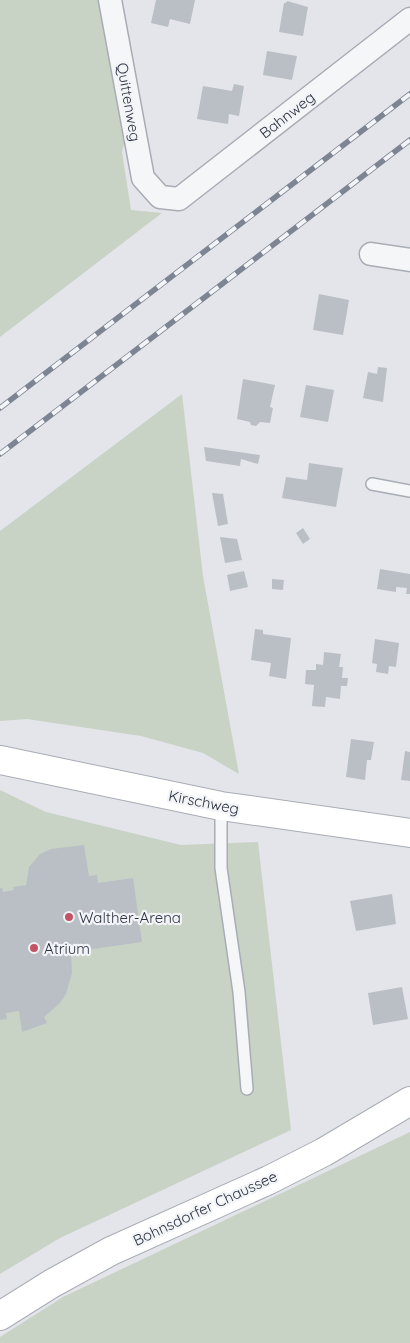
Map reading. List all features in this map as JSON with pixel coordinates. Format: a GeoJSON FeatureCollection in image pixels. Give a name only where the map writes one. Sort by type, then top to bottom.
{"type":"FeatureCollection","features":[{"type":"Feature","properties":{"kind":"street","name":"Quittenweg"},"geometry":{"type":"LineString","coordinates":[[110,0],[143,178],[160,197]]}},
{"type":"Feature","properties":{"kind":"street","name":"Bahnweg"},"geometry":{"type":"LineString","coordinates":[[160,197],[179,199],[410,19]]}},
{"type":"Feature","properties":{"kind":"street"},"geometry":{"type":"LineString","coordinates":[[371,254],[410,260]]}},
{"type":"Feature","properties":{"kind":"street","name":"Kirschweg"},"geometry":{"type":"LineString","coordinates":[[0,760],[221,806],[410,833]]}},
{"type":"Feature","properties":{"kind":"street","name":"Bohnsdorfer Chaussee"},"geometry":{"type":"LineString","coordinates":[[0,1316],[51,1284],[111,1251],[269,1180],[324,1152],[410,1101]]}},
{"type":"Feature","properties":{"kind":"lane"},"geometry":{"type":"LineString","coordinates":[[372,484],[410,491]]}},
{"type":"Feature","properties":{"kind":"lane"},"geometry":{"type":"LineString","coordinates":[[221,806],[222,868],[238,992],[247,1089]]}},
{"type":"Feature","properties":{"kind":"green space"},"geometry":{"type":"Polygon","coordinates":[[[0,0],[103,0],[125,140],[122,152],[131,210],[162,213],[0,337],[0,0]]]}},
{"type":"Feature","properties":{"kind":"green space"},"geometry":{"type":"Polygon","coordinates":[[[182,394],[203,576],[239,774],[203,753],[141,736],[27,719],[0,721],[0,531],[182,394]]]}},
{"type":"Feature","properties":{"kind":"green space"},"geometry":{"type":"Polygon","coordinates":[[[0,790],[46,812],[181,845],[258,842],[291,1130],[60,1238],[0,1274],[0,790]]]}},
{"type":"Feature","properties":{"kind":"green space"},"geometry":{"type":"Polygon","coordinates":[[[410,1132],[410,1343],[0,1343],[0,1337],[63,1297],[410,1132]]]}},
{"type":"Feature","properties":{"kind":"building"},"geometry":{"type":"Polygon","coordinates":[[[156,0],[195,0],[190,24],[170,19],[168,27],[151,23],[156,0]]]}},
{"type":"Feature","properties":{"kind":"building"},"geometry":{"type":"Polygon","coordinates":[[[287,1],[308,7],[303,36],[279,32],[284,3],[287,1]]]}},
{"type":"Feature","properties":{"kind":"building"},"geometry":{"type":"Polygon","coordinates":[[[267,51],[297,56],[292,80],[263,75],[267,51]]]}},
{"type":"Feature","properties":{"kind":"building"},"geometry":{"type":"Polygon","coordinates":[[[234,84],[244,86],[239,116],[229,114],[228,124],[197,119],[203,86],[232,91],[234,84]]]}},
{"type":"Feature","properties":{"kind":"building"},"geometry":{"type":"Polygon","coordinates":[[[319,294],[349,300],[343,335],[313,330],[319,294]]]}},
{"type":"Feature","properties":{"kind":"building"},"geometry":{"type":"Polygon","coordinates":[[[378,367],[387,368],[383,402],[363,398],[368,372],[377,374],[378,367]]]}},
{"type":"Feature","properties":{"kind":"building"},"geometry":{"type":"Polygon","coordinates":[[[243,379],[275,385],[270,407],[273,408],[270,423],[260,422],[256,426],[251,425],[250,422],[237,419],[243,379]]]}},
{"type":"Feature","properties":{"kind":"building"},"geometry":{"type":"Polygon","coordinates":[[[306,385],[334,390],[328,422],[300,417],[306,385]]]}},
{"type":"Feature","properties":{"kind":"building"},"geometry":{"type":"Polygon","coordinates":[[[204,447],[260,455],[258,464],[241,459],[240,466],[206,461],[204,447]]]}},
{"type":"Feature","properties":{"kind":"building"},"geometry":{"type":"Polygon","coordinates":[[[309,463],[343,468],[336,507],[282,498],[286,477],[307,480],[309,463]]]}},
{"type":"Feature","properties":{"kind":"building"},"geometry":{"type":"Polygon","coordinates":[[[212,493],[223,494],[228,524],[218,526],[212,493]]]}},
{"type":"Feature","properties":{"kind":"building"},"geometry":{"type":"Polygon","coordinates":[[[303,528],[310,539],[303,544],[296,533],[303,528]]]}},
{"type":"Feature","properties":{"kind":"building"},"geometry":{"type":"Polygon","coordinates":[[[220,537],[237,539],[242,560],[225,563],[220,537]]]}},
{"type":"Feature","properties":{"kind":"building"},"geometry":{"type":"Polygon","coordinates":[[[380,569],[410,574],[410,594],[406,594],[407,588],[396,587],[396,592],[377,589],[380,569]]]}},
{"type":"Feature","properties":{"kind":"building"},"geometry":{"type":"Polygon","coordinates":[[[244,571],[248,587],[230,591],[227,575],[244,571]]]}},
{"type":"Feature","properties":{"kind":"building"},"geometry":{"type":"Polygon","coordinates":[[[272,579],[284,580],[283,590],[272,589],[272,579]]]}},
{"type":"Feature","properties":{"kind":"building"},"geometry":{"type":"Polygon","coordinates":[[[255,629],[263,630],[263,634],[291,638],[286,679],[269,676],[271,663],[251,660],[255,629]]]}},
{"type":"Feature","properties":{"kind":"building"},"geometry":{"type":"Polygon","coordinates":[[[375,639],[399,643],[396,667],[389,666],[388,674],[376,672],[377,664],[372,663],[375,639]]]}},
{"type":"Feature","properties":{"kind":"building"},"geometry":{"type":"Polygon","coordinates":[[[324,652],[341,654],[339,667],[343,667],[342,678],[348,678],[347,686],[341,686],[340,699],[326,697],[325,707],[312,706],[314,685],[305,684],[306,670],[316,670],[316,664],[323,665],[324,652]]]}},
{"type":"Feature","properties":{"kind":"building"},"geometry":{"type":"Polygon","coordinates":[[[351,739],[374,742],[371,760],[367,760],[365,780],[346,777],[351,739]]]}},
{"type":"Feature","properties":{"kind":"building"},"geometry":{"type":"Polygon","coordinates":[[[405,751],[410,752],[410,781],[401,780],[405,751]]]}},
{"type":"Feature","properties":{"kind":"building","name":"Walther-Arena"},"geometry":{"type":"Polygon","coordinates":[[[84,845],[89,876],[97,875],[98,883],[133,878],[142,942],[71,952],[72,973],[66,994],[60,1003],[44,1017],[47,1023],[22,1032],[19,1011],[6,1013],[7,1019],[0,1020],[0,888],[2,888],[3,892],[14,890],[13,887],[26,885],[29,867],[40,854],[51,849],[84,845]]]}},
{"type":"Feature","properties":{"kind":"building"},"geometry":{"type":"Polygon","coordinates":[[[392,894],[396,924],[356,931],[350,901],[392,894]]]}},
{"type":"Feature","properties":{"kind":"building"},"geometry":{"type":"Polygon","coordinates":[[[402,987],[408,1019],[373,1025],[368,993],[402,987]]]}},
{"type":"Feature","properties":{"kind":"railway"},"geometry":{"type":"LineString","coordinates":[[0,408],[410,94]]}},
{"type":"Feature","properties":{"kind":"railway"},"geometry":{"type":"LineString","coordinates":[[0,454],[410,140]]}},
{"type":"Feature","properties":{"kind":"place","name":"Walther-Arena"},"geometry":{"type":"Point","coordinates":[69,917]}},
{"type":"Feature","properties":{"kind":"place","name":"Atrium"},"geometry":{"type":"Point","coordinates":[34,948]}}]}
